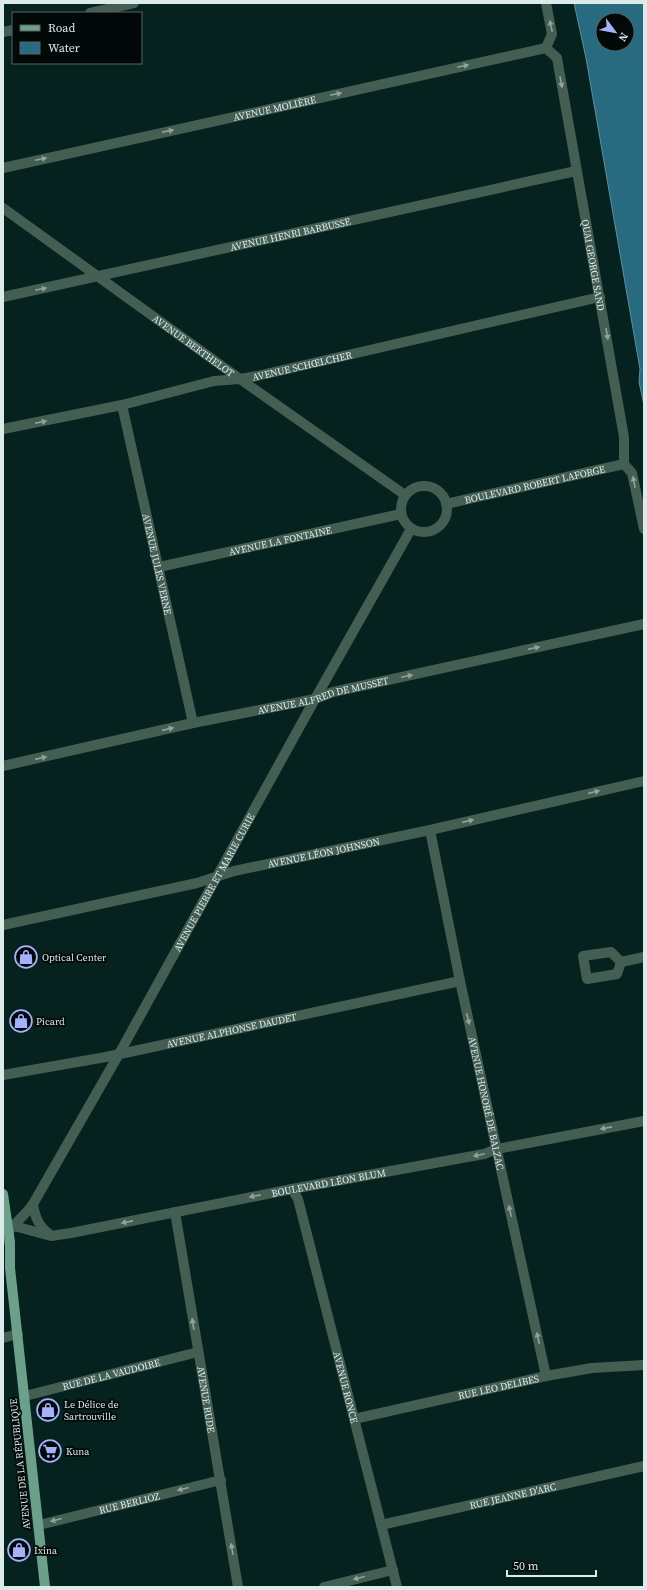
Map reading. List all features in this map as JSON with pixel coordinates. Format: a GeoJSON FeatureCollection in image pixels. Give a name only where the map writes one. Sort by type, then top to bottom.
{"type":"FeatureCollection","features":[{"type":"Feature","properties":{"kind":"main road","name":"AVENUE DE LA RÉPUBLIQUE"},"geometry":{"type":"LineString","coordinates":[[3,1194],[11,1227],[5,1242],[10,1268],[18,1334],[46,1587]]}},
{"type":"Feature","properties":{"kind":"street"},"geometry":{"type":"LineString","coordinates":[[94,12],[134,3]]}},
{"type":"Feature","properties":{"kind":"street"},"geometry":{"type":"LineString","coordinates":[[546,3],[552,34],[546,48]]}},
{"type":"Feature","properties":{"kind":"street","name":"AVENUE MOLIÈRE"},"geometry":{"type":"LineString","coordinates":[[3,168],[546,48]]}},
{"type":"Feature","properties":{"kind":"street","name":"QUAI GEORGE SAND"},"geometry":{"type":"LineString","coordinates":[[546,48],[557,58],[624,437],[624,464],[632,473],[644,529]]}},
{"type":"Feature","properties":{"kind":"street","name":"AVENUE HENRI BARBUSSE"},"geometry":{"type":"LineString","coordinates":[[3,297],[576,171]]}},
{"type":"Feature","properties":{"kind":"street","name":"AVENUE BERTHELOT"},"geometry":{"type":"LineString","coordinates":[[3,208],[240,379],[406,495]]}},
{"type":"Feature","properties":{"kind":"street","name":"AVENUE SCHŒLCHER"},"geometry":{"type":"LineString","coordinates":[[3,429],[122,405],[214,381],[240,379],[600,297]]}},
{"type":"Feature","properties":{"kind":"street","name":"AVENUE JULES VERNE"},"geometry":{"type":"LineString","coordinates":[[122,405],[193,723]]}},
{"type":"Feature","properties":{"kind":"street","name":"BOULEVARD ROBERT LAFORGE"},"geometry":{"type":"LineString","coordinates":[[446,504],[624,464]]}},
{"type":"Feature","properties":{"kind":"street"},"geometry":{"type":"LineString","coordinates":[[419,486],[430,487],[443,496],[446,504],[446,515],[444,520],[436,529],[426,532],[412,529],[404,521],[401,514],[402,501],[412,489],[419,486]]}},
{"type":"Feature","properties":{"kind":"street","name":"AVENUE LA FONTAINE"},"geometry":{"type":"LineString","coordinates":[[159,568],[401,514]]}},
{"type":"Feature","properties":{"kind":"street","name":"AVENUE PIERRE ET MARIE CURIE"},"geometry":{"type":"LineString","coordinates":[[11,1227],[34,1204],[119,1054],[315,699],[412,529]]}},
{"type":"Feature","properties":{"kind":"street","name":"AVENUE ALFRED DE MUSSET"},"geometry":{"type":"LineString","coordinates":[[3,766],[193,723],[315,699],[333,692],[644,624]]}},
{"type":"Feature","properties":{"kind":"street","name":"AVENUE LÉON JOHNSON"},"geometry":{"type":"LineString","coordinates":[[3,925],[197,883],[234,871],[430,830],[644,781]]}},
{"type":"Feature","properties":{"kind":"street","name":"AVENUE HONORÉ DE BALZAC"},"geometry":{"type":"LineString","coordinates":[[430,830],[460,981],[546,1376]]}},
{"type":"Feature","properties":{"kind":"street"},"geometry":{"type":"LineString","coordinates":[[621,962],[644,957]]}},
{"type":"Feature","properties":{"kind":"street","name":"AVENUE ALPHONSE DAUDET"},"geometry":{"type":"LineString","coordinates":[[3,1075],[119,1054],[460,981]]}},
{"type":"Feature","properties":{"kind":"street","name":"BOULEVARD LÉON BLUM"},"geometry":{"type":"LineString","coordinates":[[11,1227],[51,1236],[292,1189],[484,1154],[497,1148],[644,1121]]}},
{"type":"Feature","properties":{"kind":"street","name":"AVENUE RONCE"},"geometry":{"type":"LineString","coordinates":[[292,1189],[298,1199],[397,1587]]}},
{"type":"Feature","properties":{"kind":"street"},"geometry":{"type":"LineString","coordinates":[[34,1204],[34,1213],[39,1224],[51,1236]]}},
{"type":"Feature","properties":{"kind":"street","name":"AVENUE RUDE"},"geometry":{"type":"LineString","coordinates":[[175,1212],[238,1587]]}},
{"type":"Feature","properties":{"kind":"street"},"geometry":{"type":"LineString","coordinates":[[3,1338],[18,1334]]}},
{"type":"Feature","properties":{"kind":"street","name":"RUE DE LA VAUDOIRE"},"geometry":{"type":"LineString","coordinates":[[25,1396],[198,1352]]}},
{"type":"Feature","properties":{"kind":"street","name":"RUE LEO DELIBES"},"geometry":{"type":"LineString","coordinates":[[354,1419],[546,1376],[592,1368],[644,1365]]}},
{"type":"Feature","properties":{"kind":"street","name":"RUE JEANNE D'ARC"},"geometry":{"type":"LineString","coordinates":[[381,1525],[644,1466]]}},
{"type":"Feature","properties":{"kind":"street","name":"RUE BERLIOZ"},"geometry":{"type":"LineString","coordinates":[[39,1525],[221,1480]]}},
{"type":"Feature","properties":{"kind":"street"},"geometry":{"type":"LineString","coordinates":[[324,1587],[393,1570]]}},
{"type":"Feature","properties":{"kind":"water"},"geometry":{"type":"Polygon","coordinates":[[[574,3],[644,3],[644,405],[639,382],[640,369],[586,58],[574,3]]]}},
{"type":"Feature","properties":{"kind":"place","name":"Optical Center"},"geometry":{"type":"Point","coordinates":[26,957]}},
{"type":"Feature","properties":{"kind":"place","name":"Picard"},"geometry":{"type":"Point","coordinates":[21,1021]}},
{"type":"Feature","properties":{"kind":"place","name":"Le Délice de Sartrouville"},"geometry":{"type":"Point","coordinates":[48,1410]}},
{"type":"Feature","properties":{"kind":"place","name":"Kuna"},"geometry":{"type":"Point","coordinates":[50,1451]}},
{"type":"Feature","properties":{"kind":"place","name":"Ixina"},"geometry":{"type":"Point","coordinates":[19,1550]}}]}
